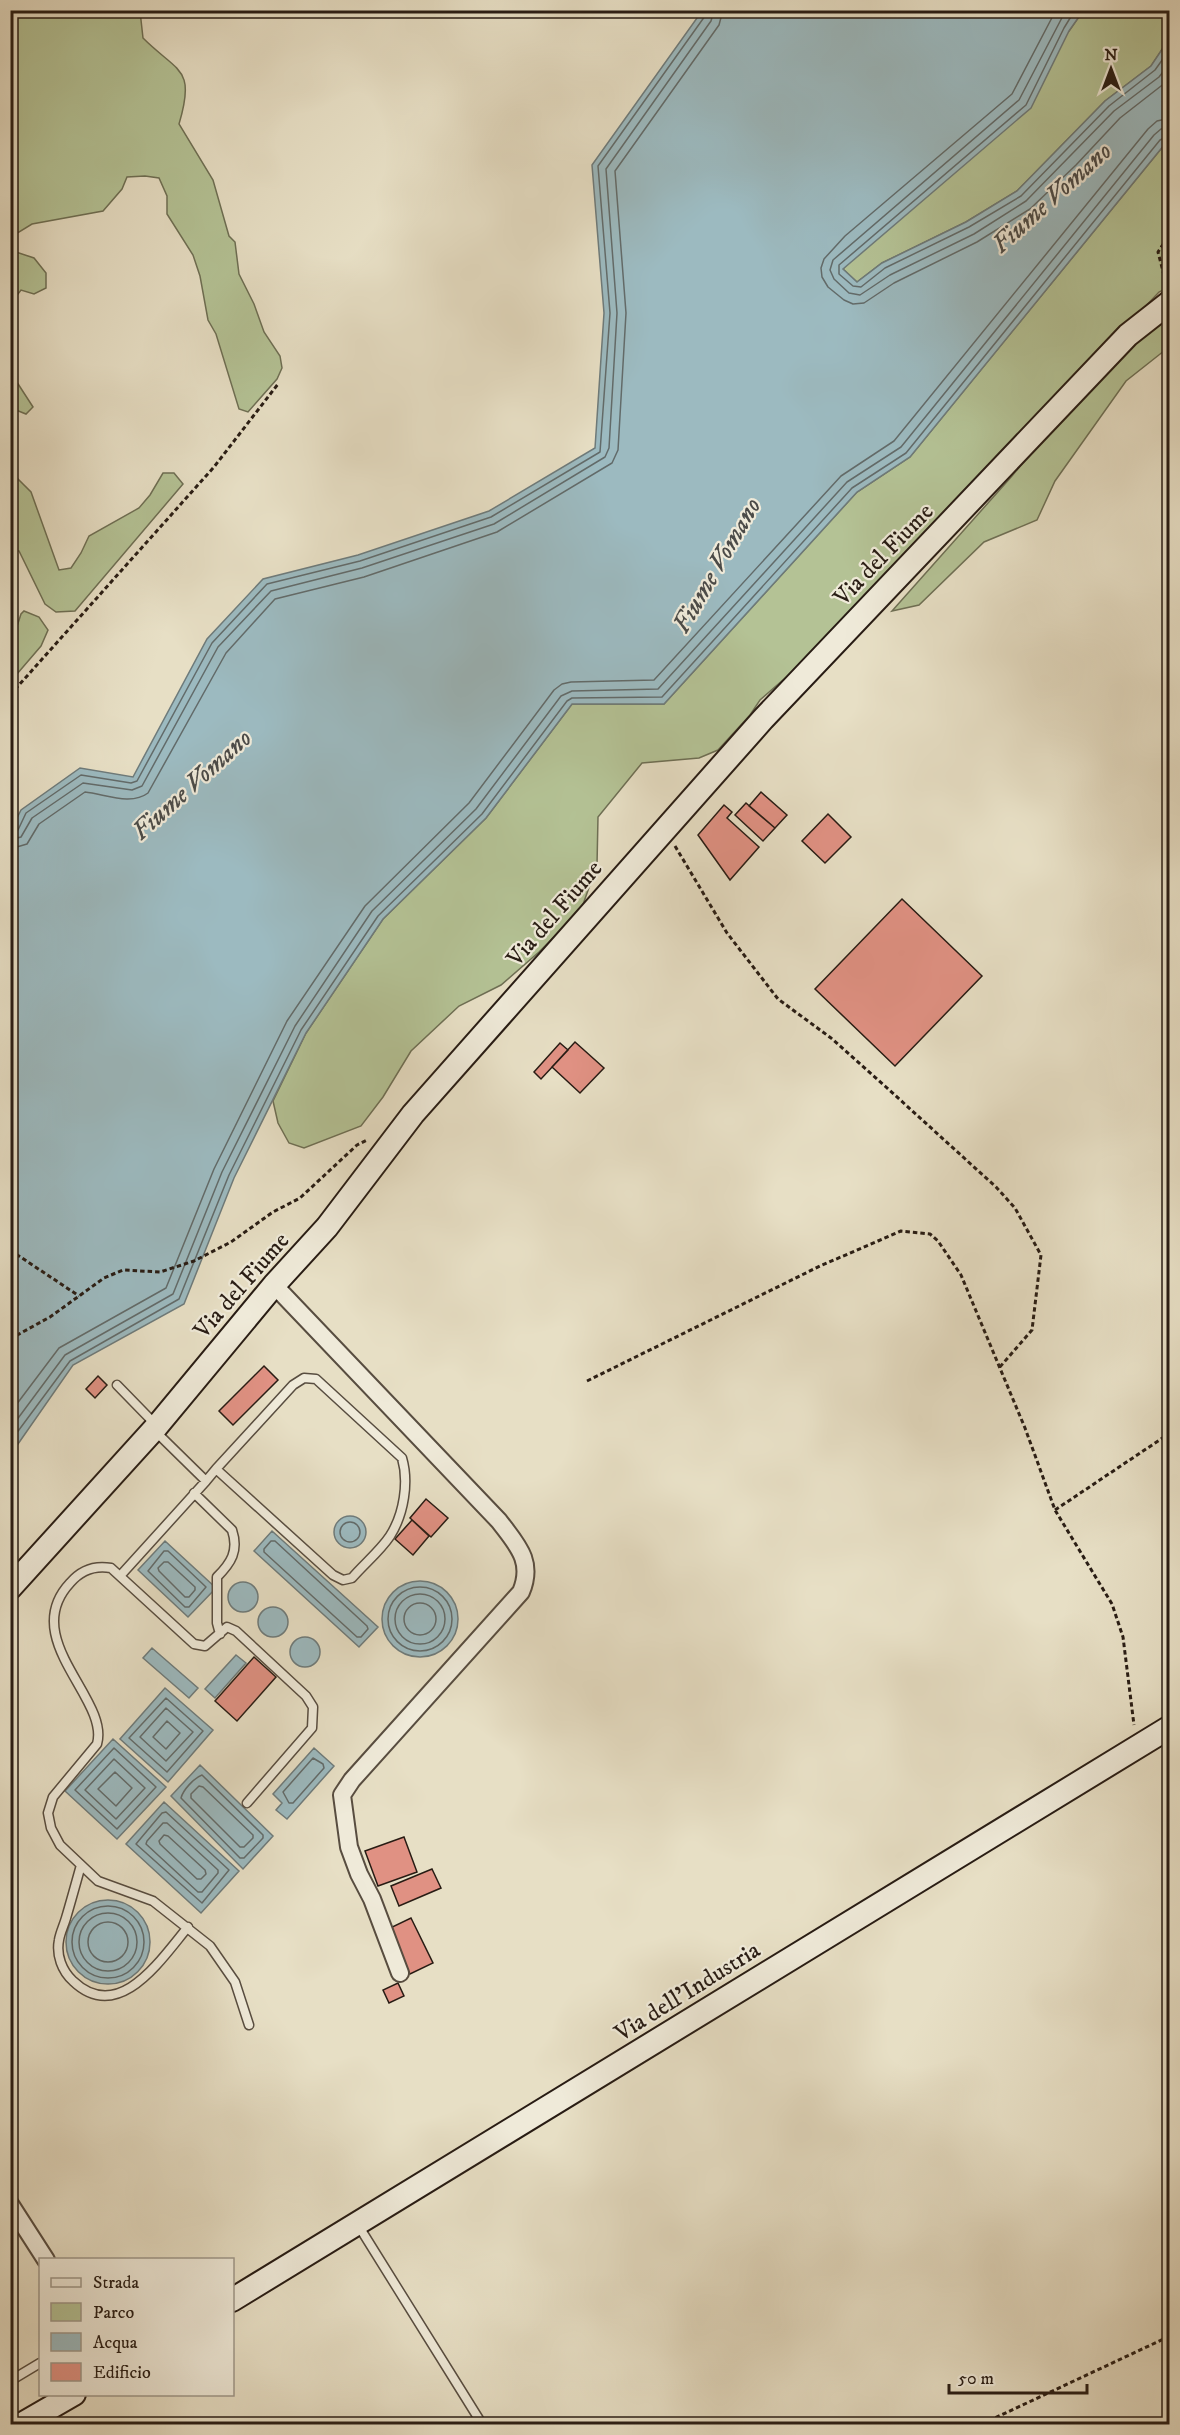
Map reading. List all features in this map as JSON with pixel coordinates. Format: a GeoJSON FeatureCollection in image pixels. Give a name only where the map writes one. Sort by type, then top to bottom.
{"type":"FeatureCollection","features":[{"type":"Feature","properties":{"kind":"street","name":"Via del Fiume"},"geometry":{"type":"LineString","coordinates":[[10,1588],[155,1428],[274,1285],[327,1227],[413,1114],[762,719],[1128,335],[1170,302]]}},
{"type":"Feature","properties":{"kind":"street"},"geometry":{"type":"LineString","coordinates":[[274,1285],[499,1521],[519,1548],[526,1562],[527,1579],[521,1592],[352,1780],[342,1795],[349,1847],[372,1899],[400,1973]]}},
{"type":"Feature","properties":{"kind":"street","name":"Via dell'Industria"},"geometry":{"type":"LineString","coordinates":[[234,2299],[1170,1726]]}},
{"type":"Feature","properties":{"kind":"street"},"geometry":{"type":"LineString","coordinates":[[10,2204],[45,2258]]}},
{"type":"Feature","properties":{"kind":"street"},"geometry":{"type":"LineString","coordinates":[[22,2424],[71,2396]]}},
{"type":"Feature","properties":{"kind":"lane"},"geometry":{"type":"LineString","coordinates":[[120,1576],[194,1493],[206,1481],[216,1469],[293,1385],[304,1378],[316,1379],[402,1458],[405,1469],[401,1513],[390,1536],[352,1578],[343,1580],[333,1575],[216,1469]]}},
{"type":"Feature","properties":{"kind":"lane"},"geometry":{"type":"LineString","coordinates":[[117,1385],[206,1481]]}},
{"type":"Feature","properties":{"kind":"lane"},"geometry":{"type":"LineString","coordinates":[[194,1493],[232,1530],[235,1538],[234,1556],[217,1577],[217,1623],[220,1634]]}},
{"type":"Feature","properties":{"kind":"lane"},"geometry":{"type":"LineString","coordinates":[[247,1803],[312,1728],[313,1707],[306,1696],[236,1631],[227,1627],[205,1646],[194,1644],[111,1568],[99,1566],[86,1570],[65,1588],[54,1614],[56,1633],[66,1663],[97,1721],[100,1734],[97,1744],[53,1797],[48,1813],[51,1828],[60,1845],[98,1881],[153,1902],[210,1946],[224,1963],[235,1982],[249,2025]]}},
{"type":"Feature","properties":{"kind":"lane"},"geometry":{"type":"LineString","coordinates":[[81,1865],[58,1939],[59,1958],[67,1975],[81,1989],[99,1995],[118,1995],[135,1987],[188,1927]]}},
{"type":"Feature","properties":{"kind":"lane"},"geometry":{"type":"LineString","coordinates":[[358,2225],[482,2424]]}},
{"type":"Feature","properties":{"kind":"lane"},"geometry":{"type":"LineString","coordinates":[[10,2381],[39,2364]]}},
{"type":"Feature","properties":{"kind":"path"},"geometry":{"type":"LineString","coordinates":[[1170,234],[1158,252],[1163,276],[1170,290]]}},
{"type":"Feature","properties":{"kind":"path"},"geometry":{"type":"LineString","coordinates":[[10,695],[214,467],[278,384]]}},
{"type":"Feature","properties":{"kind":"path"},"geometry":{"type":"LineString","coordinates":[[665,830],[727,933],[778,999],[831,1038],[879,1080],[996,1187],[1015,1208],[1041,1255],[1032,1330],[999,1368]]}},
{"type":"Feature","properties":{"kind":"path"},"geometry":{"type":"LineString","coordinates":[[10,1339],[50,1317],[104,1278],[123,1270],[160,1272],[194,1261],[231,1242],[273,1212],[300,1198],[357,1145],[376,1135]]}},
{"type":"Feature","properties":{"kind":"path"},"geometry":{"type":"LineString","coordinates":[[587,1381],[820,1266],[901,1231],[930,1234],[938,1240],[961,1275],[1025,1428],[1055,1510],[1112,1604],[1123,1637],[1133,1723],[1141,1744]]}},
{"type":"Feature","properties":{"kind":"path"},"geometry":{"type":"LineString","coordinates":[[10,1250],[79,1296]]}},
{"type":"Feature","properties":{"kind":"path"},"geometry":{"type":"LineString","coordinates":[[1055,1510],[1170,1433]]}},
{"type":"Feature","properties":{"kind":"path"},"geometry":{"type":"LineString","coordinates":[[982,2424],[1170,2336]]}},
{"type":"Feature","properties":{"kind":"green space"},"geometry":{"type":"Polygon","coordinates":[[[11,10],[140,11],[143,38],[180,73],[185,91],[179,124],[213,180],[229,236],[235,242],[239,274],[254,304],[264,332],[280,356],[282,368],[277,379],[248,412],[239,409],[216,334],[208,320],[200,276],[193,255],[167,214],[167,196],[159,178],[127,177],[122,189],[103,211],[32,224],[11,237],[11,10]]]}},
{"type":"Feature","properties":{"kind":"green space"},"geometry":{"type":"Polygon","coordinates":[[[1083,11],[1169,11],[1169,39],[1151,66],[1105,101],[1017,191],[966,222],[882,263],[857,282],[843,269],[1069,31],[1083,11]]]}},
{"type":"Feature","properties":{"kind":"green space"},"geometry":{"type":"Polygon","coordinates":[[[1169,139],[1169,287],[1159,292],[829,640],[760,700],[750,715],[718,750],[699,758],[642,763],[598,817],[597,865],[581,910],[539,952],[501,985],[459,1006],[411,1051],[383,1097],[361,1126],[304,1148],[289,1143],[278,1123],[273,1101],[306,1033],[383,919],[486,818],[572,704],[664,704],[857,492],[910,457],[1169,139]]]}},
{"type":"Feature","properties":{"kind":"green space"},"geometry":{"type":"Polygon","coordinates":[[[10,250],[34,258],[46,273],[46,288],[34,294],[21,290],[11,303],[10,250]]]}},
{"type":"Feature","properties":{"kind":"green space"},"geometry":{"type":"Polygon","coordinates":[[[1169,308],[1169,347],[1126,381],[1055,481],[1037,520],[984,542],[919,605],[892,611],[1012,476],[1080,393],[1169,308]]]}},
{"type":"Feature","properties":{"kind":"green space"},"geometry":{"type":"Polygon","coordinates":[[[11,373],[33,407],[26,414],[11,408],[11,373]]]}},
{"type":"Feature","properties":{"kind":"green space"},"geometry":{"type":"Polygon","coordinates":[[[11,467],[15,476],[31,492],[59,570],[71,568],[89,536],[139,508],[163,473],[174,473],[183,484],[75,611],[56,612],[45,604],[19,551],[11,550],[11,467]]]}},
{"type":"Feature","properties":{"kind":"green space"},"geometry":{"type":"Polygon","coordinates":[[[24,611],[39,617],[48,630],[41,646],[11,681],[11,645],[24,611]]]}},
{"type":"Feature","properties":{"kind":"water","name":"Fiume Vomano"},"geometry":{"type":"Polygon","coordinates":[[[702,11],[1083,11],[1069,31],[1031,108],[843,269],[857,282],[882,263],[966,222],[1017,191],[1105,101],[1151,66],[1169,39],[1169,139],[910,457],[857,492],[664,704],[572,704],[486,818],[383,919],[306,1033],[234,1178],[184,1304],[73,1365],[11,1454],[10,832],[21,810],[80,768],[133,777],[207,639],[263,579],[358,555],[489,511],[595,448],[604,313],[592,165],[702,11]]]}},
{"type":"Feature","properties":{"kind":"water"},"geometry":{"type":"Polygon","coordinates":[[[350,1516],[361,1521],[366,1532],[361,1543],[350,1548],[339,1543],[334,1532],[339,1521],[350,1516]]]}},
{"type":"Feature","properties":{"kind":"water"},"geometry":{"type":"Polygon","coordinates":[[[272,1531],[378,1627],[359,1647],[254,1551],[272,1531]]]}},
{"type":"Feature","properties":{"kind":"water"},"geometry":{"type":"Polygon","coordinates":[[[165,1541],[216,1588],[188,1617],[138,1570],[165,1541]]]}},
{"type":"Feature","properties":{"kind":"water"},"geometry":{"type":"Polygon","coordinates":[[[420,1581],[435,1584],[447,1592],[455,1604],[458,1619],[455,1634],[447,1646],[435,1654],[420,1657],[405,1654],[393,1646],[385,1634],[382,1619],[385,1604],[393,1592],[405,1584],[420,1581]]]}},
{"type":"Feature","properties":{"kind":"water"},"geometry":{"type":"Polygon","coordinates":[[[243,1582],[254,1586],[258,1597],[254,1608],[243,1612],[232,1608],[228,1597],[232,1586],[243,1582]]]}},
{"type":"Feature","properties":{"kind":"water"},"geometry":{"type":"Polygon","coordinates":[[[273,1607],[284,1611],[288,1622],[284,1633],[273,1637],[262,1633],[258,1622],[262,1611],[273,1607]]]}},
{"type":"Feature","properties":{"kind":"water"},"geometry":{"type":"Polygon","coordinates":[[[305,1637],[316,1641],[320,1652],[316,1663],[305,1667],[294,1663],[290,1652],[294,1641],[305,1637]]]}},
{"type":"Feature","properties":{"kind":"water"},"geometry":{"type":"Polygon","coordinates":[[[152,1648],[198,1688],[189,1698],[143,1658],[152,1648]]]}},
{"type":"Feature","properties":{"kind":"water"},"geometry":{"type":"Polygon","coordinates":[[[236,1655],[246,1663],[215,1698],[205,1689],[236,1655]]]}},
{"type":"Feature","properties":{"kind":"water"},"geometry":{"type":"Polygon","coordinates":[[[165,1688],[213,1730],[168,1782],[120,1739],[165,1688]]]}},
{"type":"Feature","properties":{"kind":"water"},"geometry":{"type":"Polygon","coordinates":[[[113,1739],[166,1787],[117,1839],[65,1791],[113,1739]]]}},
{"type":"Feature","properties":{"kind":"water"},"geometry":{"type":"Polygon","coordinates":[[[314,1748],[334,1766],[287,1819],[276,1810],[282,1803],[273,1794],[314,1748]]]}},
{"type":"Feature","properties":{"kind":"water"},"geometry":{"type":"Polygon","coordinates":[[[200,1765],[273,1836],[243,1869],[171,1796],[200,1765]]]}},
{"type":"Feature","properties":{"kind":"water"},"geometry":{"type":"Polygon","coordinates":[[[164,1802],[239,1871],[201,1913],[126,1844],[164,1802]]]}},
{"type":"Feature","properties":{"kind":"water"},"geometry":{"type":"Polygon","coordinates":[[[108,1900],[124,1903],[138,1912],[147,1926],[150,1942],[147,1958],[138,1972],[124,1981],[108,1984],[92,1981],[78,1972],[69,1958],[66,1942],[69,1926],[78,1912],[92,1903],[108,1900]]]}},
{"type":"Feature","properties":{"kind":"building"},"geometry":{"type":"Polygon","coordinates":[[[761,792],[787,815],[775,828],[749,806],[761,792]]]}},
{"type":"Feature","properties":{"kind":"building"},"geometry":{"type":"Polygon","coordinates":[[[746,803],[775,828],[763,841],[735,815],[746,803]]]}},
{"type":"Feature","properties":{"kind":"building"},"geometry":{"type":"Polygon","coordinates":[[[724,805],[732,812],[727,818],[759,847],[730,880],[698,835],[724,805]]]}},
{"type":"Feature","properties":{"kind":"building"},"geometry":{"type":"Polygon","coordinates":[[[828,814],[851,837],[825,863],[802,841],[828,814]]]}},
{"type":"Feature","properties":{"kind":"building"},"geometry":{"type":"Polygon","coordinates":[[[902,899],[982,976],[895,1066],[815,989],[902,899]]]}},
{"type":"Feature","properties":{"kind":"building"},"geometry":{"type":"Polygon","coordinates":[[[575,1042],[604,1068],[580,1093],[552,1067],[575,1042]]]}},
{"type":"Feature","properties":{"kind":"building"},"geometry":{"type":"Polygon","coordinates":[[[560,1043],[568,1050],[541,1079],[534,1072],[560,1043]]]}},
{"type":"Feature","properties":{"kind":"building"},"geometry":{"type":"Polygon","coordinates":[[[264,1366],[278,1380],[233,1425],[219,1411],[264,1366]]]}},
{"type":"Feature","properties":{"kind":"building"},"geometry":{"type":"Polygon","coordinates":[[[98,1376],[107,1385],[95,1398],[86,1389],[98,1376]]]}},
{"type":"Feature","properties":{"kind":"building"},"geometry":{"type":"Polygon","coordinates":[[[426,1499],[448,1518],[431,1537],[410,1518],[426,1499]]]}},
{"type":"Feature","properties":{"kind":"building"},"geometry":{"type":"Polygon","coordinates":[[[412,1520],[429,1536],[413,1555],[395,1539],[412,1520]]]}},
{"type":"Feature","properties":{"kind":"building"},"geometry":{"type":"Polygon","coordinates":[[[254,1657],[276,1677],[237,1721],[215,1701],[254,1657]]]}},
{"type":"Feature","properties":{"kind":"building"},"geometry":{"type":"Polygon","coordinates":[[[404,1837],[417,1872],[378,1886],[365,1851],[404,1837]]]}},
{"type":"Feature","properties":{"kind":"building"},"geometry":{"type":"Polygon","coordinates":[[[432,1869],[441,1888],[399,1906],[391,1886],[432,1869]]]}},
{"type":"Feature","properties":{"kind":"building"},"geometry":{"type":"Polygon","coordinates":[[[411,1918],[433,1963],[410,1974],[388,1929],[411,1918]]]}},
{"type":"Feature","properties":{"kind":"building"},"geometry":{"type":"Polygon","coordinates":[[[398,1983],[404,1996],[389,2003],[383,1990],[398,1983]]]}}]}
